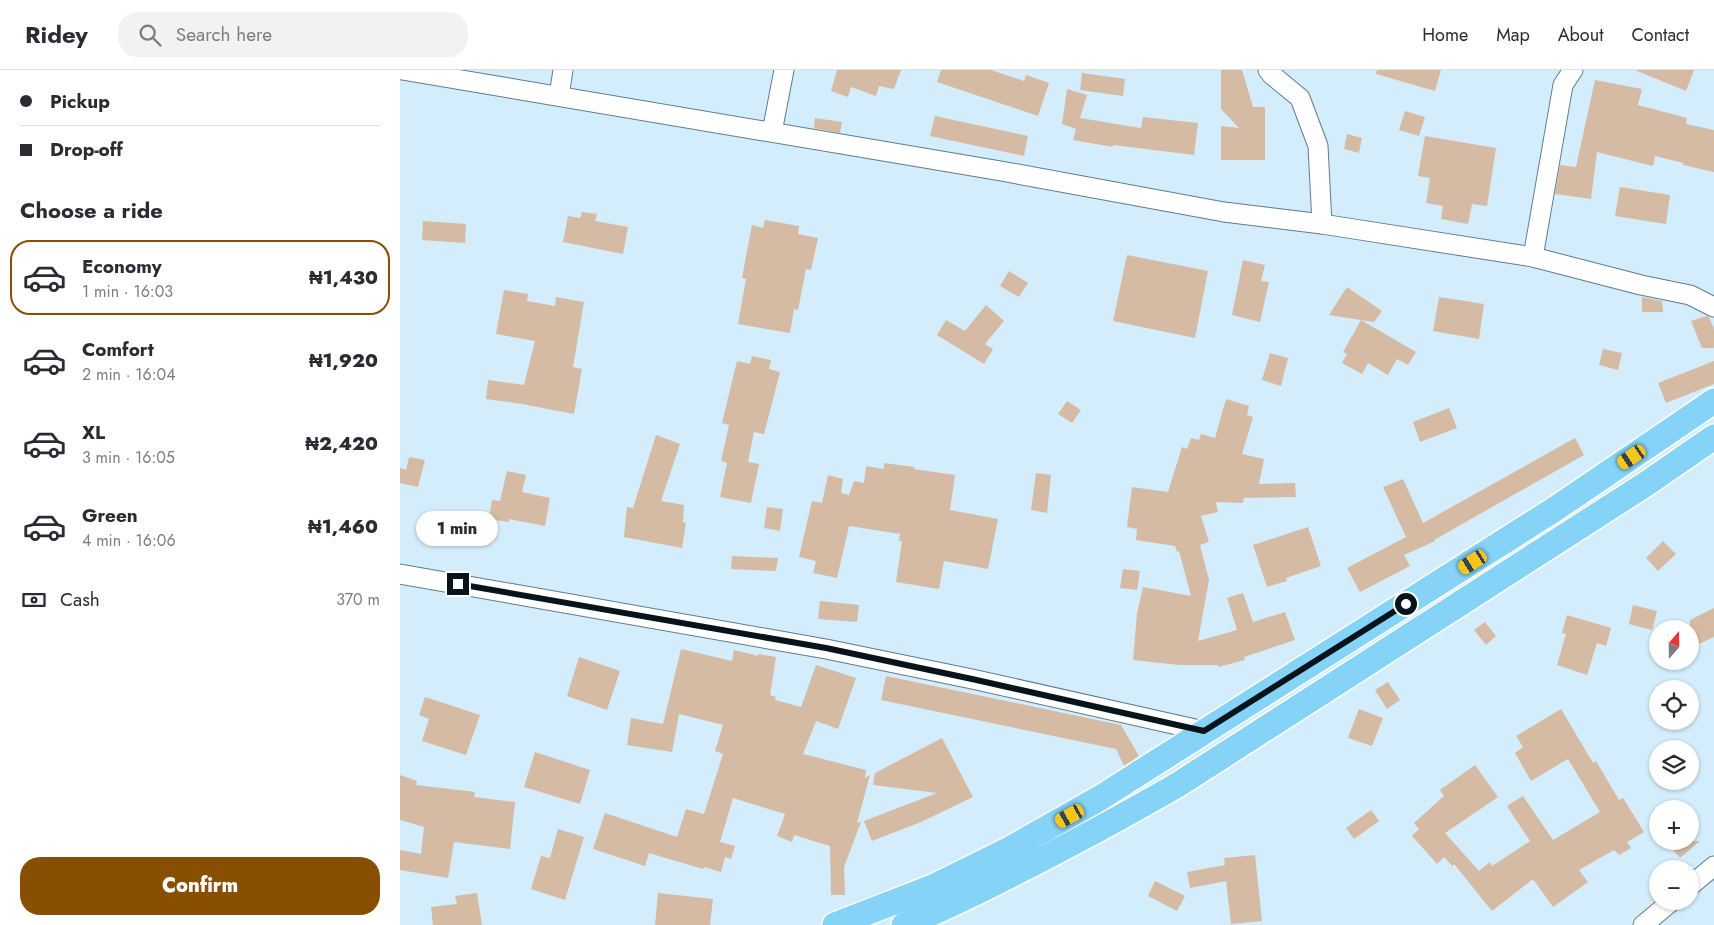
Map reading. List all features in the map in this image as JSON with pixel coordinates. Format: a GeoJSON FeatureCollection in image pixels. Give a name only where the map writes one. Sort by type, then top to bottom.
{"type":"FeatureCollection","features":[{"type":"Feature","properties":{"kind":"main road"},"geometry":{"type":"LineString","coordinates":[[836,925],[932,887],[1008,850],[1100,798],[1489,552],[1714,401]]}},
{"type":"Feature","properties":{"kind":"main road"},"geometry":{"type":"LineString","coordinates":[[904,925],[941,910],[1096,832],[1179,784],[1646,484],[1714,437]]}},
{"type":"Feature","properties":{"kind":"street"},"geometry":{"type":"LineString","coordinates":[[402,70],[1001,171],[1224,212],[1322,224],[1533,257],[1641,285],[1690,295],[1714,307]]}},
{"type":"Feature","properties":{"kind":"street"},"geometry":{"type":"LineString","coordinates":[[559,96],[563,70]]}},
{"type":"Feature","properties":{"kind":"street"},"geometry":{"type":"LineString","coordinates":[[772,132],[784,70]]}},
{"type":"Feature","properties":{"kind":"street"},"geometry":{"type":"LineString","coordinates":[[1268,70],[1272,76],[1300,98],[1318,146],[1322,224]]}},
{"type":"Feature","properties":{"kind":"street"},"geometry":{"type":"LineString","coordinates":[[1533,257],[1563,86],[1573,70]]}},
{"type":"Feature","properties":{"kind":"street"},"geometry":{"type":"LineString","coordinates":[[400,574],[826,648],[1204,731]]}},
{"type":"Feature","properties":{"kind":"street"},"geometry":{"type":"LineString","coordinates":[[1699,878],[1714,866]]}},
{"type":"Feature","properties":{"kind":"street"},"geometry":{"type":"LineString","coordinates":[[1643,925],[1661,910]]}},
{"type":"Feature","properties":{"kind":"building"},"geometry":{"type":"Polygon","coordinates":[[[837,70],[901,70],[894,89],[879,86],[876,96],[851,87],[848,97],[831,91],[837,70]]]}},
{"type":"Feature","properties":{"kind":"building"},"geometry":{"type":"Polygon","coordinates":[[[941,70],[991,70],[1024,81],[1026,75],[1049,83],[1038,116],[937,82],[941,70]]]}},
{"type":"Feature","properties":{"kind":"building"},"geometry":{"type":"Polygon","coordinates":[[[1221,70],[1242,70],[1253,107],[1265,107],[1265,160],[1221,160],[1221,126],[1239,128],[1221,109],[1221,70]]]}},
{"type":"Feature","properties":{"kind":"building"},"geometry":{"type":"Polygon","coordinates":[[[1377,70],[1441,70],[1435,91],[1376,74],[1377,70]]]}},
{"type":"Feature","properties":{"kind":"building"},"geometry":{"type":"Polygon","coordinates":[[[1635,70],[1694,70],[1686,91],[1635,70]]]}},
{"type":"Feature","properties":{"kind":"building"},"geometry":{"type":"Polygon","coordinates":[[[1082,73],[1125,79],[1123,96],[1080,90],[1082,73]]]}},
{"type":"Feature","properties":{"kind":"building"},"geometry":{"type":"Polygon","coordinates":[[[1595,80],[1642,89],[1638,105],[1687,118],[1686,124],[1714,130],[1714,172],[1655,156],[1653,166],[1597,152],[1591,199],[1555,194],[1560,165],[1576,167],[1595,80]]]}},
{"type":"Feature","properties":{"kind":"building"},"geometry":{"type":"Polygon","coordinates":[[[1067,89],[1087,95],[1080,118],[1141,128],[1143,117],[1198,123],[1194,155],[1113,145],[1113,147],[1073,140],[1076,129],[1062,124],[1067,89]]]}},
{"type":"Feature","properties":{"kind":"building"},"geometry":{"type":"Polygon","coordinates":[[[1405,111],[1425,117],[1419,136],[1399,130],[1405,111]]]}},
{"type":"Feature","properties":{"kind":"building"},"geometry":{"type":"Polygon","coordinates":[[[935,116],[1028,136],[1024,156],[930,136],[935,116]]]}},
{"type":"Feature","properties":{"kind":"building"},"geometry":{"type":"Polygon","coordinates":[[[815,118],[842,122],[840,133],[814,128],[815,118]]]}},
{"type":"Feature","properties":{"kind":"building"},"geometry":{"type":"Polygon","coordinates":[[[1347,134],[1362,138],[1359,153],[1344,149],[1347,134]]]}},
{"type":"Feature","properties":{"kind":"building"},"geometry":{"type":"Polygon","coordinates":[[[1425,136],[1496,148],[1487,206],[1472,204],[1468,224],[1441,219],[1443,206],[1426,203],[1430,178],[1418,176],[1425,136]]]}},
{"type":"Feature","properties":{"kind":"building"},"geometry":{"type":"Polygon","coordinates":[[[1620,187],[1670,195],[1666,224],[1615,216],[1620,187]]]}},
{"type":"Feature","properties":{"kind":"building"},"geometry":{"type":"Polygon","coordinates":[[[582,212],[597,214],[595,221],[628,227],[623,254],[563,242],[568,216],[580,218],[582,212]]]}},
{"type":"Feature","properties":{"kind":"building"},"geometry":{"type":"Polygon","coordinates":[[[765,220],[799,226],[798,234],[818,238],[811,270],[806,269],[798,310],[794,309],[790,333],[738,324],[746,279],[742,278],[752,225],[763,228],[765,220]]]}},
{"type":"Feature","properties":{"kind":"building"},"geometry":{"type":"Polygon","coordinates":[[[423,221],[466,224],[465,243],[422,240],[423,221]]]}},
{"type":"Feature","properties":{"kind":"building"},"geometry":{"type":"Polygon","coordinates":[[[1127,255],[1208,271],[1195,338],[1113,321],[1127,255]]]}},
{"type":"Feature","properties":{"kind":"building"},"geometry":{"type":"Polygon","coordinates":[[[1243,260],[1265,265],[1261,281],[1269,282],[1260,322],[1232,315],[1243,260]]]}},
{"type":"Feature","properties":{"kind":"building"},"geometry":{"type":"Polygon","coordinates":[[[1009,271],[1028,283],[1019,297],[1000,286],[1009,271]]]}},
{"type":"Feature","properties":{"kind":"building"},"geometry":{"type":"Polygon","coordinates":[[[1347,287],[1382,311],[1374,322],[1329,315],[1347,287]]]}},
{"type":"Feature","properties":{"kind":"building"},"geometry":{"type":"Polygon","coordinates":[[[504,290],[528,294],[527,301],[555,306],[556,297],[584,302],[573,367],[582,369],[574,414],[486,399],[488,380],[524,385],[535,341],[496,334],[504,290]]]}},
{"type":"Feature","properties":{"kind":"building"},"geometry":{"type":"Polygon","coordinates":[[[1439,297],[1484,304],[1479,339],[1433,331],[1439,297]]]}},
{"type":"Feature","properties":{"kind":"building"},"geometry":{"type":"Polygon","coordinates":[[[1642,297],[1662,301],[1663,312],[1642,312],[1642,297]]]}},
{"type":"Feature","properties":{"kind":"building"},"geometry":{"type":"Polygon","coordinates":[[[986,305],[1004,321],[985,344],[993,349],[984,364],[937,335],[946,320],[965,331],[986,305]]]}},
{"type":"Feature","properties":{"kind":"building"},"geometry":{"type":"Polygon","coordinates":[[[1706,316],[1709,317],[1714,329],[1714,348],[1702,348],[1691,321],[1706,316]]]}},
{"type":"Feature","properties":{"kind":"building"},"geometry":{"type":"Polygon","coordinates":[[[1361,320],[1416,352],[1408,365],[1397,359],[1388,375],[1368,363],[1362,374],[1342,363],[1347,354],[1343,352],[1361,320]]]}},
{"type":"Feature","properties":{"kind":"building"},"geometry":{"type":"Polygon","coordinates":[[[1603,349],[1622,353],[1618,370],[1599,365],[1603,349]]]}},
{"type":"Feature","properties":{"kind":"building"},"geometry":{"type":"Polygon","coordinates":[[[1270,353],[1288,358],[1281,386],[1262,380],[1270,353]]]}},
{"type":"Feature","properties":{"kind":"building"},"geometry":{"type":"Polygon","coordinates":[[[752,356],[771,360],[769,369],[780,372],[764,434],[754,432],[748,462],[759,464],[751,503],[720,497],[727,463],[721,461],[729,425],[722,423],[737,361],[750,364],[752,356]]]}},
{"type":"Feature","properties":{"kind":"building"},"geometry":{"type":"Polygon","coordinates":[[[1714,361],[1714,384],[1666,403],[1658,383],[1714,361]]]}},
{"type":"Feature","properties":{"kind":"building"},"geometry":{"type":"Polygon","coordinates":[[[1226,399],[1249,406],[1247,415],[1253,417],[1242,454],[1264,459],[1259,484],[1295,483],[1296,497],[1244,498],[1243,503],[1216,502],[1218,512],[1201,516],[1209,542],[1200,545],[1209,580],[1198,641],[1237,630],[1227,598],[1243,593],[1253,622],[1285,612],[1295,640],[1244,657],[1245,660],[1218,667],[1218,665],[1179,665],[1133,660],[1137,614],[1143,587],[1191,596],[1179,551],[1177,552],[1175,546],[1136,540],[1137,529],[1127,527],[1132,487],[1168,492],[1182,447],[1187,449],[1191,438],[1199,440],[1201,434],[1215,438],[1226,399]]]}},
{"type":"Feature","properties":{"kind":"building"},"geometry":{"type":"Polygon","coordinates":[[[1067,401],[1081,410],[1072,423],[1058,414],[1067,401]]]}},
{"type":"Feature","properties":{"kind":"building"},"geometry":{"type":"Polygon","coordinates":[[[1449,408],[1457,428],[1420,442],[1413,422],[1449,408]]]}},
{"type":"Feature","properties":{"kind":"building"},"geometry":{"type":"Polygon","coordinates":[[[656,435],[680,444],[661,501],[684,505],[683,522],[686,523],[682,548],[624,537],[627,507],[633,508],[656,435]]]}},
{"type":"Feature","properties":{"kind":"building"},"geometry":{"type":"Polygon","coordinates":[[[1575,438],[1584,455],[1435,541],[1404,555],[1410,566],[1360,592],[1347,568],[1406,537],[1383,487],[1403,479],[1423,523],[1575,438]]]}},
{"type":"Feature","properties":{"kind":"building"},"geometry":{"type":"Polygon","coordinates":[[[409,457],[425,460],[418,487],[400,483],[400,468],[406,470],[409,457]]]}},
{"type":"Feature","properties":{"kind":"building"},"geometry":{"type":"Polygon","coordinates":[[[884,463],[955,475],[950,510],[998,519],[988,569],[944,561],[939,589],[896,582],[902,541],[899,541],[900,534],[849,526],[837,578],[813,573],[816,561],[799,557],[812,501],[822,503],[828,475],[843,479],[841,493],[849,495],[854,481],[864,483],[866,466],[884,469],[884,463]]]}},
{"type":"Feature","properties":{"kind":"building"},"geometry":{"type":"Polygon","coordinates":[[[507,471],[526,475],[522,492],[550,498],[545,526],[509,519],[509,522],[489,519],[492,500],[500,501],[507,471]]]}},
{"type":"Feature","properties":{"kind":"building"},"geometry":{"type":"Polygon","coordinates":[[[1036,473],[1051,475],[1047,513],[1031,510],[1036,473]]]}},
{"type":"Feature","properties":{"kind":"building"},"geometry":{"type":"Polygon","coordinates":[[[767,507],[783,509],[780,531],[764,528],[767,507]]]}},
{"type":"Feature","properties":{"kind":"building"},"geometry":{"type":"Polygon","coordinates":[[[1308,527],[1321,566],[1286,578],[1287,581],[1267,587],[1253,545],[1308,527]]]}},
{"type":"Feature","properties":{"kind":"building"},"geometry":{"type":"Polygon","coordinates":[[[1663,541],[1676,554],[1658,571],[1646,558],[1663,541]]]}},
{"type":"Feature","properties":{"kind":"building"},"geometry":{"type":"Polygon","coordinates":[[[732,556],[778,558],[776,571],[731,569],[732,556]]]}},
{"type":"Feature","properties":{"kind":"building"},"geometry":{"type":"Polygon","coordinates":[[[1123,569],[1140,571],[1137,590],[1120,588],[1123,569]]]}},
{"type":"Feature","properties":{"kind":"building"},"geometry":{"type":"Polygon","coordinates":[[[820,601],[859,605],[857,622],[818,619],[820,601]]]}},
{"type":"Feature","properties":{"kind":"building"},"geometry":{"type":"Polygon","coordinates":[[[1633,605],[1657,611],[1655,620],[1649,620],[1649,629],[1629,624],[1633,605]]]}},
{"type":"Feature","properties":{"kind":"building"},"geometry":{"type":"Polygon","coordinates":[[[1714,608],[1714,637],[1699,644],[1699,620],[1690,620],[1714,608]]]}},
{"type":"Feature","properties":{"kind":"building"},"geometry":{"type":"Polygon","coordinates":[[[1567,615],[1611,628],[1606,646],[1597,643],[1587,675],[1557,665],[1566,634],[1562,633],[1567,615]]]}},
{"type":"Feature","properties":{"kind":"building"},"geometry":{"type":"Polygon","coordinates":[[[1485,622],[1496,636],[1486,645],[1474,630],[1485,622]]]}},
{"type":"Feature","properties":{"kind":"building"},"geometry":{"type":"Polygon","coordinates":[[[681,649],[732,661],[734,650],[758,656],[758,654],[776,657],[770,695],[776,697],[775,700],[801,707],[816,665],[856,678],[838,729],[816,721],[803,754],[866,770],[865,778],[870,775],[857,823],[861,822],[844,867],[845,895],[831,895],[830,846],[794,835],[792,842],[777,836],[785,814],[733,798],[720,842],[735,846],[731,859],[725,857],[721,872],[704,867],[703,869],[649,853],[645,866],[593,849],[605,813],[677,837],[686,809],[704,814],[723,754],[715,751],[723,725],[679,714],[672,752],[627,745],[631,718],[663,724],[681,649]]]}},
{"type":"Feature","properties":{"kind":"building"},"geometry":{"type":"Polygon","coordinates":[[[579,657],[620,671],[607,710],[567,696],[579,657]]]}},
{"type":"Feature","properties":{"kind":"building"},"geometry":{"type":"Polygon","coordinates":[[[886,676],[1121,725],[1139,756],[1124,766],[1116,749],[881,700],[886,676]]]}},
{"type":"Feature","properties":{"kind":"building"},"geometry":{"type":"Polygon","coordinates":[[[1388,682],[1400,700],[1387,709],[1375,690],[1388,682]]]}},
{"type":"Feature","properties":{"kind":"building"},"geometry":{"type":"Polygon","coordinates":[[[425,697],[480,715],[466,755],[422,741],[429,719],[419,715],[425,697]]]}},
{"type":"Feature","properties":{"kind":"building"},"geometry":{"type":"Polygon","coordinates":[[[1359,709],[1383,718],[1372,746],[1348,738],[1359,709]]]}},
{"type":"Feature","properties":{"kind":"building"},"geometry":{"type":"Polygon","coordinates":[[[1561,709],[1593,763],[1596,761],[1619,800],[1623,798],[1644,832],[1627,842],[1631,848],[1619,855],[1614,850],[1579,870],[1588,882],[1553,907],[1533,879],[1492,911],[1454,864],[1452,866],[1444,857],[1437,864],[1412,836],[1419,829],[1414,823],[1444,796],[1440,790],[1475,765],[1498,797],[1445,833],[1479,871],[1490,862],[1492,866],[1530,841],[1507,806],[1523,796],[1553,840],[1600,812],[1568,759],[1531,781],[1515,753],[1523,747],[1516,736],[1561,709]]]}},
{"type":"Feature","properties":{"kind":"building"},"geometry":{"type":"Polygon","coordinates":[[[942,738],[973,797],[921,822],[872,841],[864,821],[937,793],[873,785],[875,773],[942,738]]]}},
{"type":"Feature","properties":{"kind":"building"},"geometry":{"type":"Polygon","coordinates":[[[535,752],[590,770],[580,804],[524,787],[535,752]]]}},
{"type":"Feature","properties":{"kind":"building"},"geometry":{"type":"Polygon","coordinates":[[[400,775],[417,781],[416,785],[475,792],[474,797],[515,802],[510,849],[454,842],[448,878],[400,870],[400,850],[421,854],[424,827],[400,820],[400,775]]]}},
{"type":"Feature","properties":{"kind":"building"},"geometry":{"type":"Polygon","coordinates":[[[1371,810],[1379,821],[1354,839],[1346,828],[1371,810]]]}},
{"type":"Feature","properties":{"kind":"building"},"geometry":{"type":"Polygon","coordinates":[[[558,829],[584,837],[565,900],[531,889],[541,856],[550,858],[558,829]]]}},
{"type":"Feature","properties":{"kind":"building"},"geometry":{"type":"Polygon","coordinates":[[[1673,850],[1689,850],[1680,858],[1673,850]]]}},
{"type":"Feature","properties":{"kind":"building"},"geometry":{"type":"Polygon","coordinates":[[[1255,855],[1262,921],[1231,924],[1226,881],[1190,888],[1187,872],[1225,865],[1224,858],[1255,855]]]}},
{"type":"Feature","properties":{"kind":"building"},"geometry":{"type":"Polygon","coordinates":[[[1155,881],[1185,896],[1177,911],[1148,896],[1155,881]]]}},
{"type":"Feature","properties":{"kind":"building"},"geometry":{"type":"Polygon","coordinates":[[[477,893],[482,925],[433,925],[431,907],[457,904],[455,896],[477,893]]]}},
{"type":"Feature","properties":{"kind":"building"},"geometry":{"type":"Polygon","coordinates":[[[658,893],[713,899],[710,925],[655,925],[658,893]]]}},
{"type":"Feature","properties":{"kind":"route"},"geometry":{"type":"LineString","coordinates":[[458,584],[826,648],[1204,731],[1406,604]]}}]}
